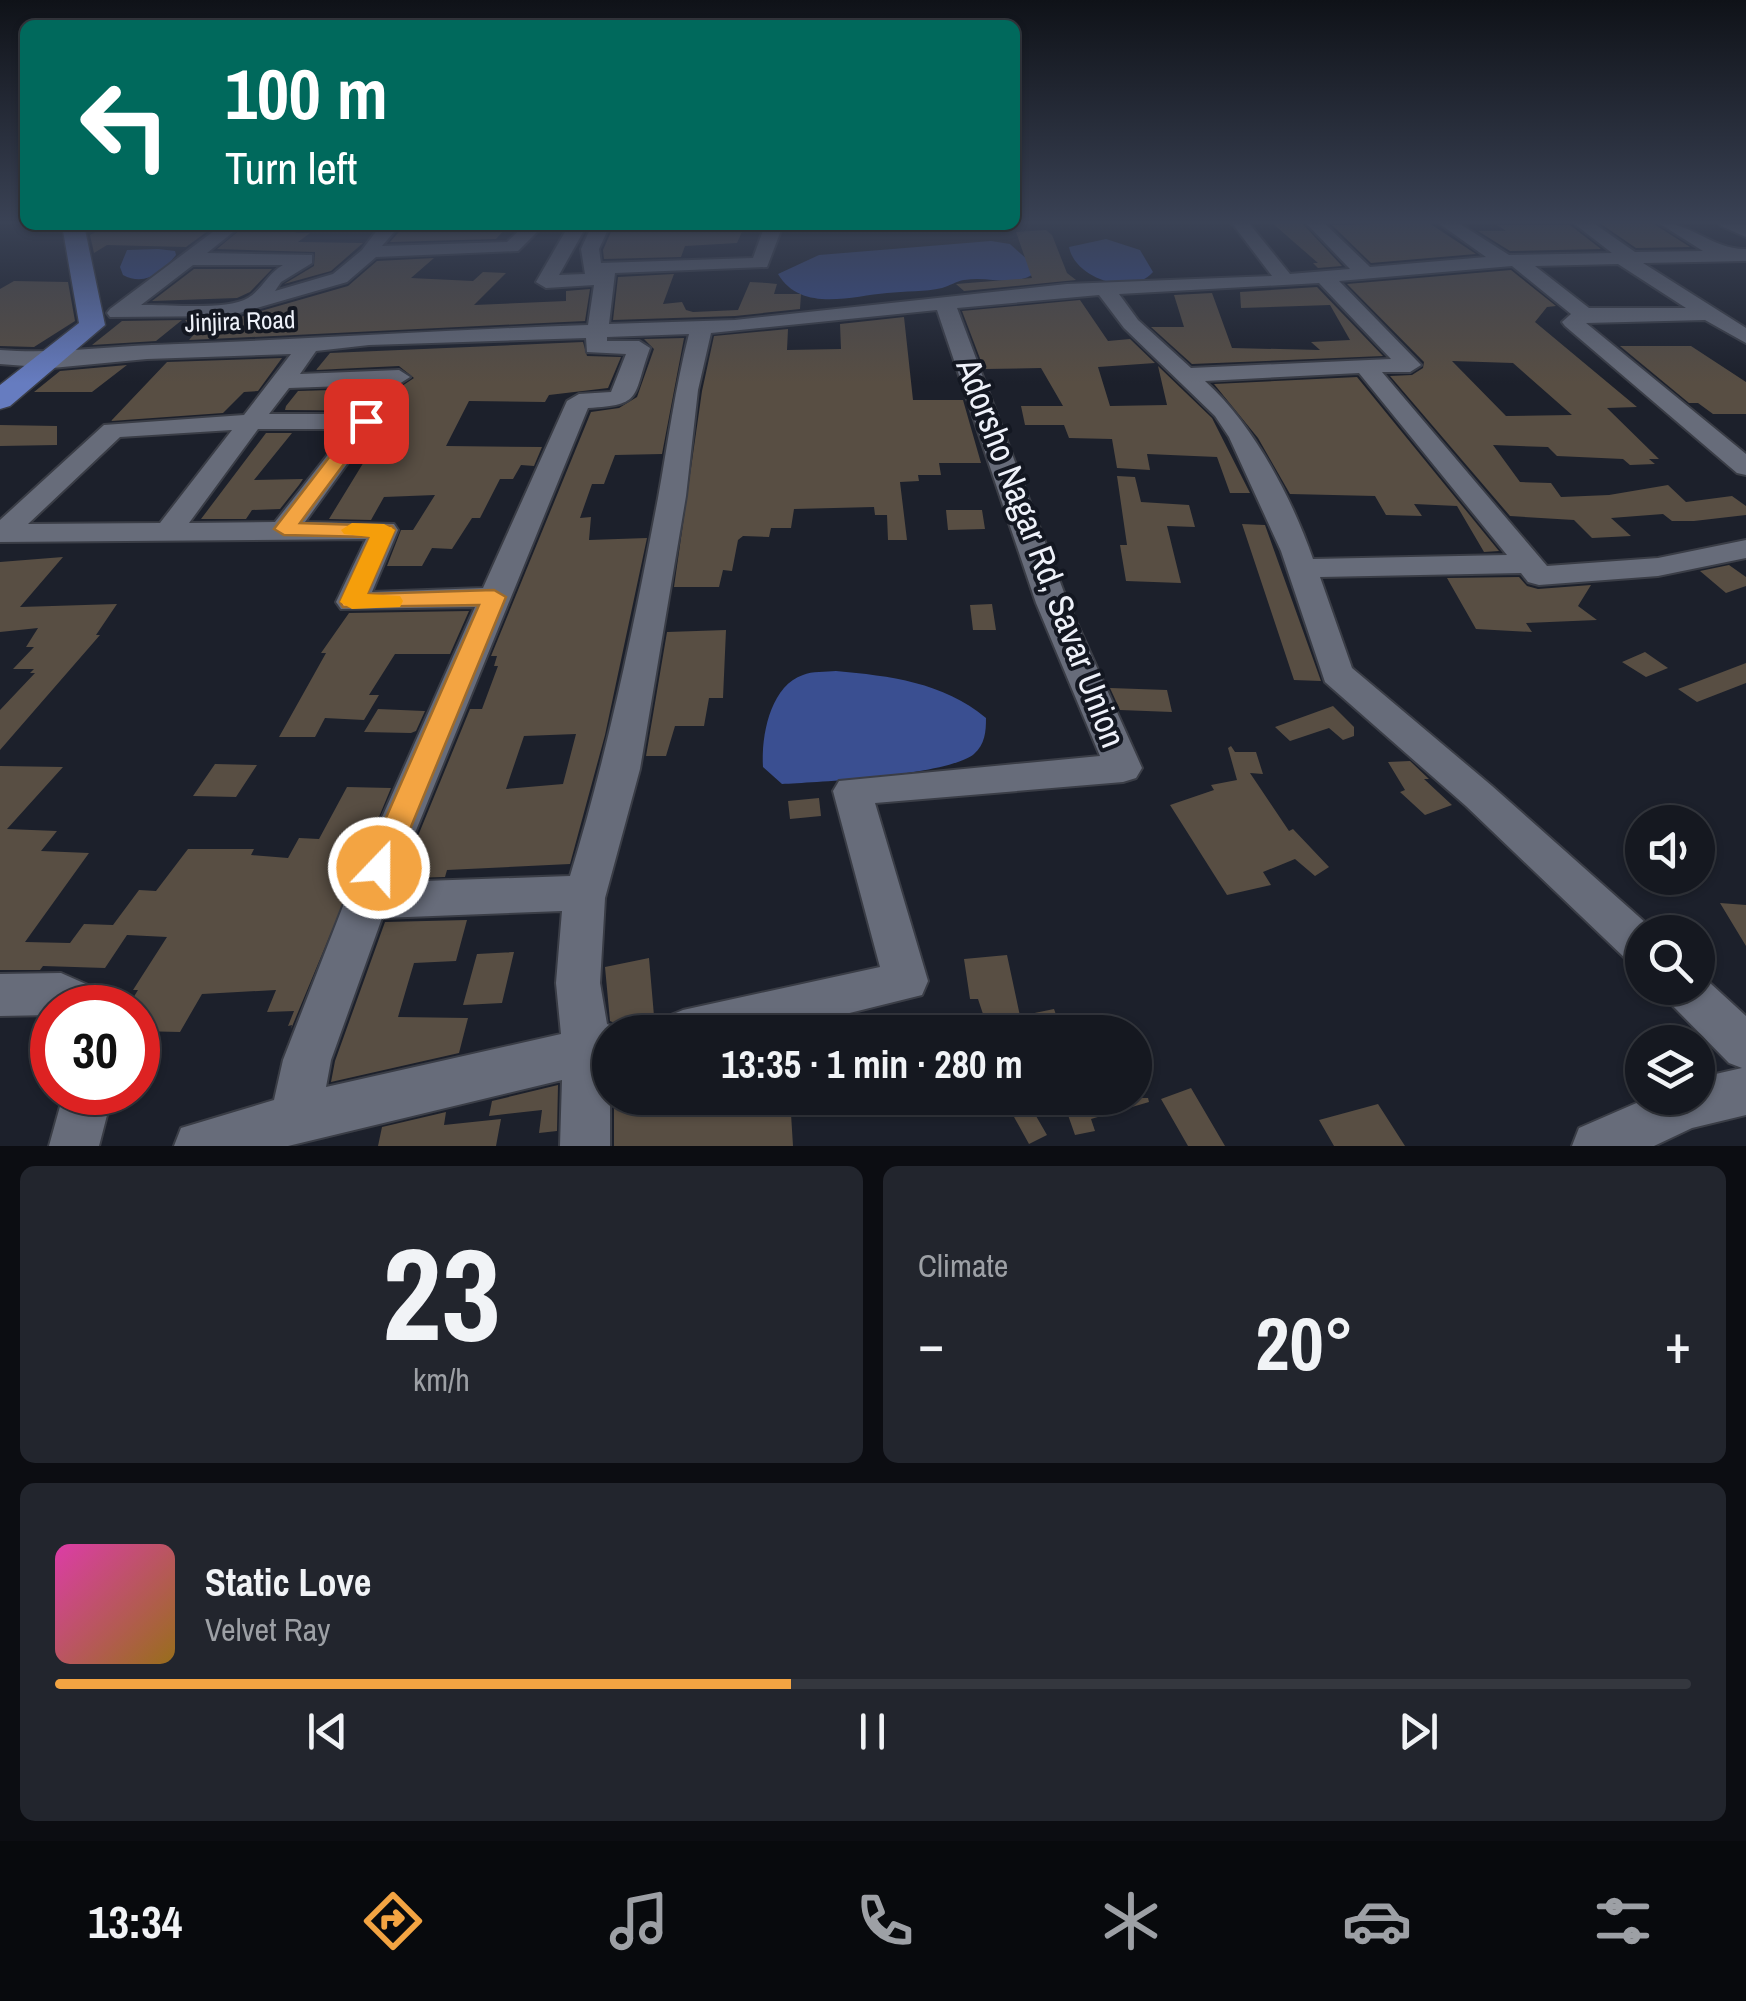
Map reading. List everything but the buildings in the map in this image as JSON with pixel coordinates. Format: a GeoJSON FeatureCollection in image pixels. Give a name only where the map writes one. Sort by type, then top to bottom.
{"type":"FeatureCollection","features":[{"type":"Feature","properties":{"kind":"main road"},"geometry":{"type":"LineString","coordinates":[[0,400],[92,326],[82,275]]}},
{"type":"Feature","properties":{"kind":"street"},"geometry":{"type":"LineString","coordinates":[[92,326],[120,312],[169,275]]}},
{"type":"Feature","properties":{"kind":"street"},"geometry":{"type":"LineString","coordinates":[[256,302],[278,275]]}},
{"type":"Feature","properties":{"kind":"street"},"geometry":{"type":"LineString","coordinates":[[120,312],[228,310],[343,275]]}},
{"type":"Feature","properties":{"kind":"street"},"geometry":{"type":"LineString","coordinates":[[550,275],[546,282],[589,275]]}},
{"type":"Feature","properties":{"kind":"street"},"geometry":{"type":"LineString","coordinates":[[294,1120],[307,1060],[366,901],[579,401],[620,399],[638,348],[595,347],[605,275]]}},
{"type":"Feature","properties":{"kind":"street"},"geometry":{"type":"LineString","coordinates":[[1281,275],[1285,280]]}},
{"type":"Feature","properties":{"kind":"street","name":"Jinjira Road"},"geometry":{"type":"LineString","coordinates":[[0,357],[52,360],[418,337],[702,326],[1104,288],[1232,286],[1328,275]]}},
{"type":"Feature","properties":{"kind":"street"},"geometry":{"type":"LineString","coordinates":[[1532,275],[1587,314]]}},
{"type":"Feature","properties":{"kind":"street"},"geometry":{"type":"LineString","coordinates":[[1653,275],[1746,336]]}},
{"type":"Feature","properties":{"kind":"street"},"geometry":{"type":"LineString","coordinates":[[1185,375],[1410,365],[1323,276]]}},
{"type":"Feature","properties":{"kind":"street"},"geometry":{"type":"LineString","coordinates":[[1104,288],[1131,324],[1224,411],[1242,438],[1302,568],[1337,674],[1479,796],[1625,931]]}},
{"type":"Feature","properties":{"kind":"street","name":"Adorsho Nagar Rd, Savar Union"},"geometry":{"type":"LineString","coordinates":[[757,1015],[906,981],[852,791],[1123,768],[1052,603],[945,303]]}},
{"type":"Feature","properties":{"kind":"street"},"geometry":{"type":"LineString","coordinates":[[1710,314],[1587,314],[1572,322],[1746,467]]}},
{"type":"Feature","properties":{"kind":"street"},"geometry":{"type":"LineString","coordinates":[[592,1028],[578,983],[585,894],[621,769],[666,534],[686,390],[702,326]]}},
{"type":"Feature","properties":{"kind":"street"},"geometry":{"type":"LineString","coordinates":[[284,529],[366,421],[387,378],[418,337]]}},
{"type":"Feature","properties":{"kind":"street"},"geometry":{"type":"LineString","coordinates":[[168,530],[310,346]]}},
{"type":"Feature","properties":{"kind":"street"},"geometry":{"type":"LineString","coordinates":[[1365,366],[1539,576],[1658,567],[1746,549]]}},
{"type":"Feature","properties":{"kind":"street"},"geometry":{"type":"LineString","coordinates":[[283,381],[387,378]]}},
{"type":"Feature","properties":{"kind":"street"},"geometry":{"type":"LineString","coordinates":[[1,532],[113,430],[251,422],[366,421]]}},
{"type":"Feature","properties":{"kind":"street"},"geometry":{"type":"LineString","coordinates":[[1,532],[384,530],[352,602],[494,597]]}},
{"type":"Feature","properties":{"kind":"street"},"geometry":{"type":"LineString","coordinates":[[1302,568],[1528,564]]}},
{"type":"Feature","properties":{"kind":"street"},"geometry":{"type":"LineString","coordinates":[[366,901],[585,894]]}},
{"type":"Feature","properties":{"kind":"street"},"geometry":{"type":"LineString","coordinates":[[0,995],[30,995]]}},
{"type":"Feature","properties":{"kind":"street"},"geometry":{"type":"LineString","coordinates":[[1703,1005],[1746,1047]]}},
{"type":"Feature","properties":{"kind":"street"},"geometry":{"type":"LineString","coordinates":[[200,1146],[592,1049]]}},
{"type":"Feature","properties":{"kind":"street"},"geometry":{"type":"LineString","coordinates":[[1597,1146],[1688,1104],[1746,1091]]}},
{"type":"Feature","properties":{"kind":"street"},"geometry":{"type":"LineString","coordinates":[[585,1146],[592,1093]]}},
{"type":"Feature","properties":{"kind":"street"},"geometry":{"type":"LineString","coordinates":[[74,1146],[83,1115]]}},
{"type":"Feature","properties":{"kind":"water"},"geometry":{"type":"Polygon","coordinates":[[[779,275],[1031,275],[1012,281],[974,279],[935,289],[843,299],[813,298],[788,286],[779,275]]]}},
{"type":"Feature","properties":{"kind":"water"},"geometry":{"type":"Polygon","coordinates":[[[1092,275],[1149,275],[1119,284],[1092,275]]]}},
{"type":"Feature","properties":{"kind":"water"},"geometry":{"type":"Polygon","coordinates":[[[836,671],[915,683],[952,696],[986,718],[981,746],[960,761],[939,767],[782,784],[763,767],[766,728],[775,701],[792,681],[803,675],[836,671]]]}},
{"type":"Feature","properties":{"kind":"slow traffic"},"geometry":{"type":"LineString","coordinates":[[352,530],[384,530],[352,602],[391,601]]}},
{"type":"Feature","properties":{"kind":"route"},"geometry":{"type":"LineString","coordinates":[[366,421],[284,529],[384,530],[352,602],[494,597],[379,868]]}}]}
